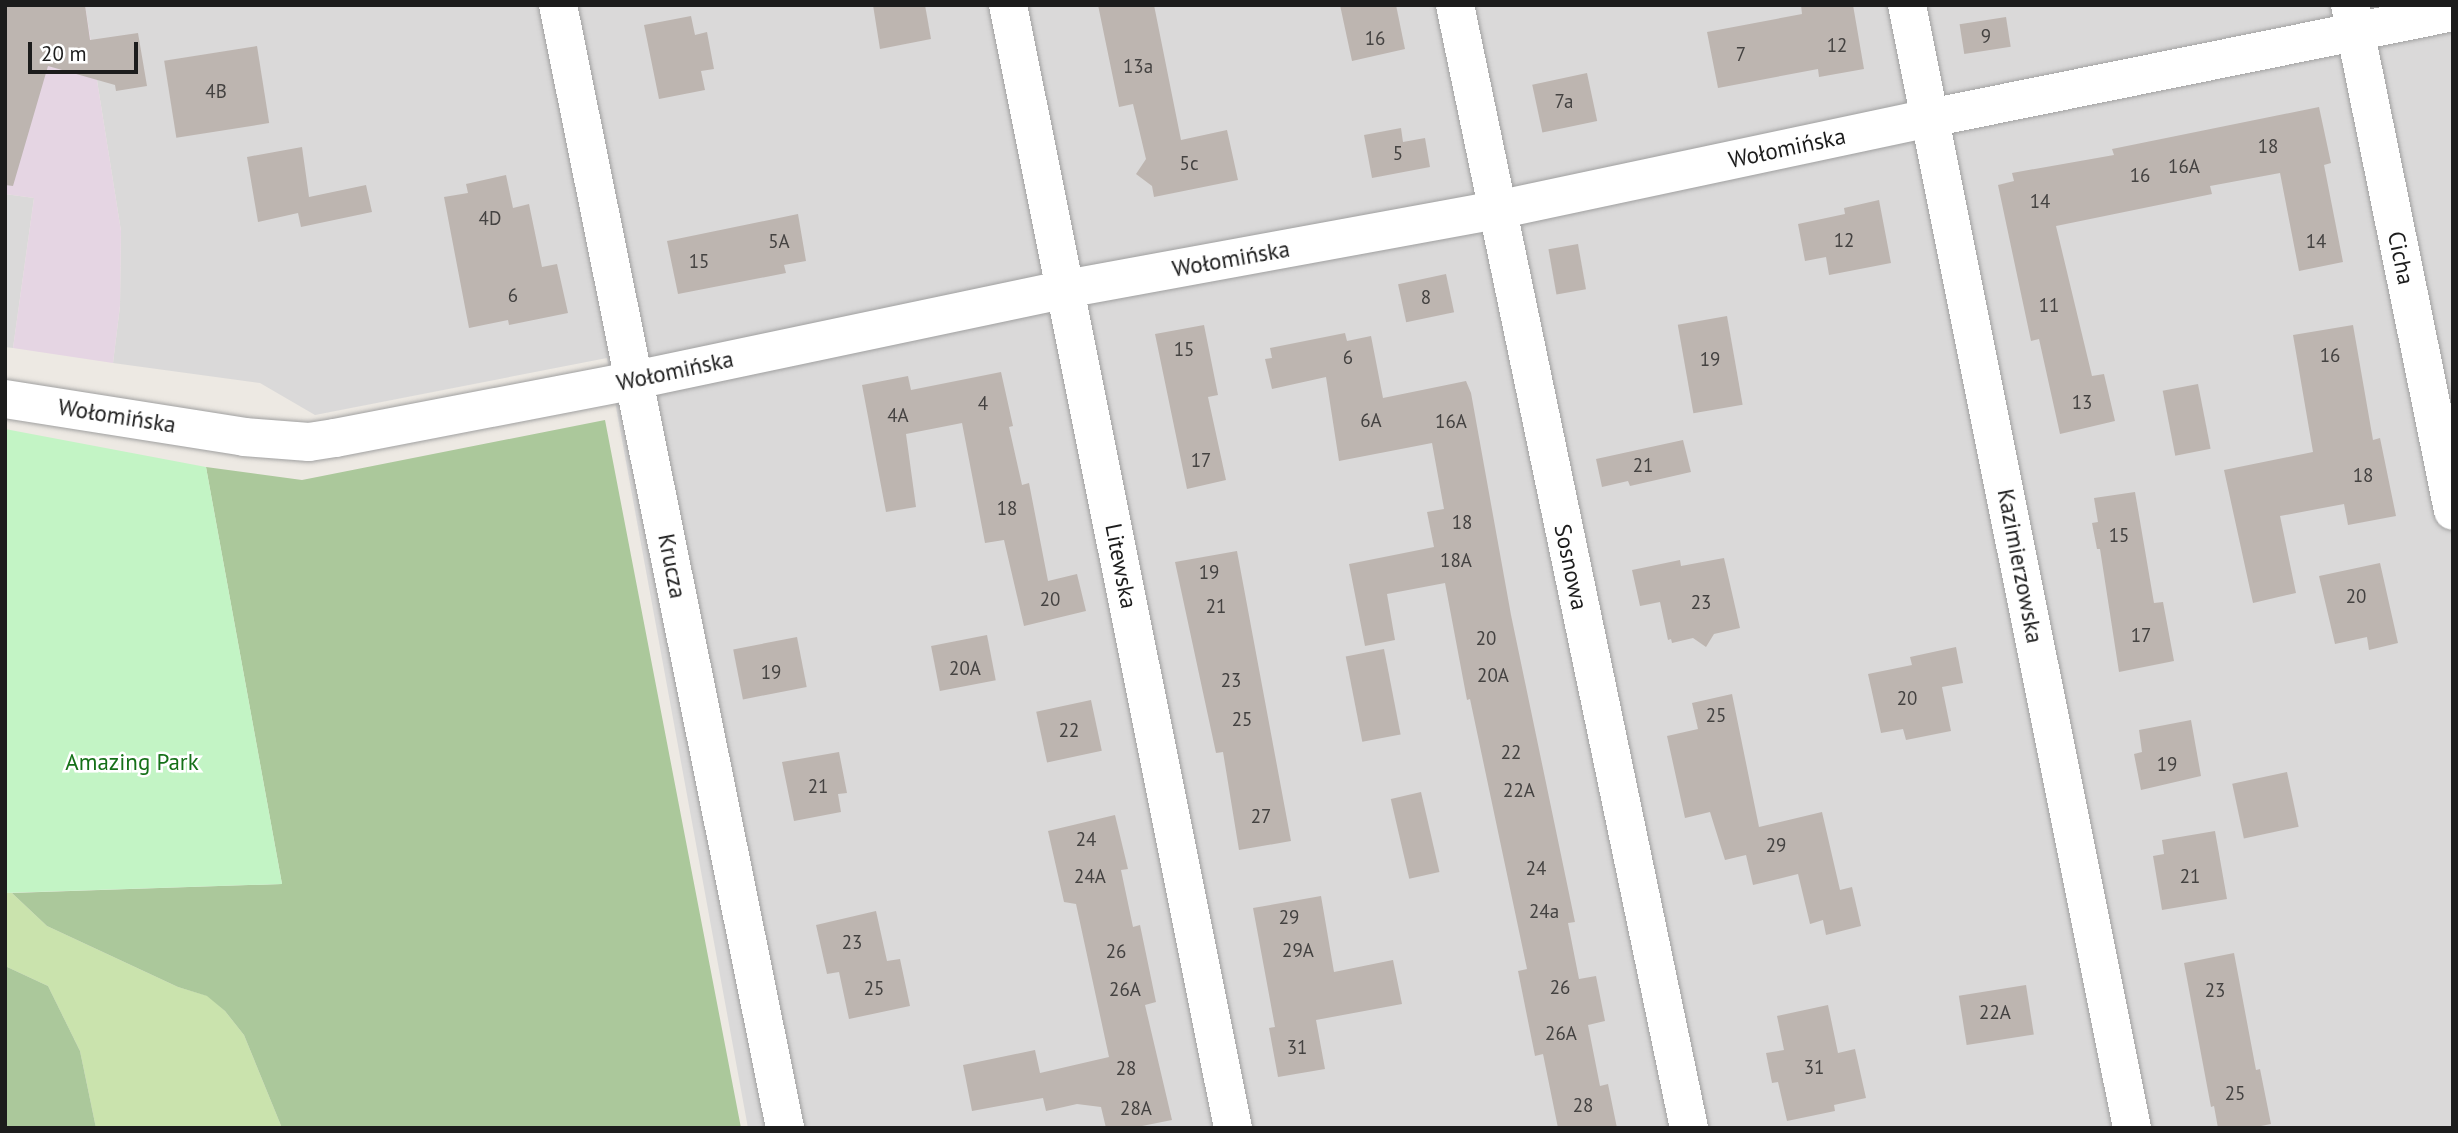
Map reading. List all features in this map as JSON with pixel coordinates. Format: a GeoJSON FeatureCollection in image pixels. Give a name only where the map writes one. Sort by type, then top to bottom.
{"type":"FeatureCollection","features":[{"type":"Feature","properties":{"kind":"street","name":"Krucza"},"geometry":{"type":"LineString","coordinates":[[558,5],[785,1128]]}},
{"type":"Feature","properties":{"kind":"street","name":"Litewska"},"geometry":{"type":"LineString","coordinates":[[1008,5],[1233,1128]]}},
{"type":"Feature","properties":{"kind":"street","name":"Sosnowa"},"geometry":{"type":"LineString","coordinates":[[1455,5],[1689,1128]]}},
{"type":"Feature","properties":{"kind":"street","name":"Kazimierzowska"},"geometry":{"type":"LineString","coordinates":[[1907,5],[2132,1128]]}},
{"type":"Feature","properties":{"kind":"street","name":"Wołomińska"},"geometry":{"type":"LineString","coordinates":[[5,399],[243,437],[309,442],[635,380],[1066,289],[1497,210],[1930,118],[2352,19],[2453,12]]}},
{"type":"Feature","properties":{"kind":"street","name":"Cicha"},"geometry":{"type":"LineString","coordinates":[[2352,19],[2453,511]]}},
{"type":"Feature","properties":{"kind":"shaded area"},"geometry":{"type":"Polygon","coordinates":[[[5,5],[85,5],[121,231],[120,306],[113,363],[13,348],[34,198],[5,194],[5,5]]]}},
{"type":"Feature","properties":{"kind":"shaded area"},"geometry":{"type":"Polygon","coordinates":[[[85,5],[2453,5],[2453,1128],[748,1128],[607,358],[315,415],[260,383],[113,363],[120,306],[121,231],[85,5]]]}},
{"type":"Feature","properties":{"kind":"shaded area"},"geometry":{"type":"Polygon","coordinates":[[[5,194],[34,198],[13,348],[5,347],[5,194]]]}},
{"type":"Feature","properties":{"kind":"green space"},"geometry":{"type":"Polygon","coordinates":[[[605,420],[741,1128],[282,1128],[244,1035],[225,1011],[207,996],[178,987],[47,926],[12,893],[282,884],[206,467],[302,480],[605,420]]]}},
{"type":"Feature","properties":{"kind":"green space","name":"Amazing Park"},"geometry":{"type":"Polygon","coordinates":[[[5,429],[206,467],[282,884],[5,893],[5,429]]]}},
{"type":"Feature","properties":{"kind":"green space"},"geometry":{"type":"Polygon","coordinates":[[[5,893],[12,893],[47,926],[178,987],[208,996],[225,1011],[244,1035],[282,1128],[96,1128],[80,1051],[48,986],[5,966],[5,893]]]}},
{"type":"Feature","properties":{"kind":"green space"},"geometry":{"type":"Polygon","coordinates":[[[5,966],[48,986],[80,1051],[96,1128],[5,1128],[5,966]]]}},
{"type":"Feature","properties":{"kind":"building"},"geometry":{"type":"Polygon","coordinates":[[[5,5],[85,5],[90,40],[138,33],[147,86],[116,91],[115,85],[48,66],[13,186],[5,185],[5,5]]]}},
{"type":"Feature","properties":{"kind":"building"},"geometry":{"type":"Polygon","coordinates":[[[873,5],[925,5],[931,39],[880,49],[873,5]]]}},
{"type":"Feature","properties":{"kind":"building"},"geometry":{"type":"Polygon","coordinates":[[[1098,5],[1154,5],[1181,140],[1227,130],[1238,180],[1154,197],[1152,186],[1136,174],[1146,159],[1133,104],[1119,107],[1098,5]]]}},
{"type":"Feature","properties":{"kind":"building"},"geometry":{"type":"Polygon","coordinates":[[[1340,5],[1396,5],[1405,49],[1352,61],[1340,5]]]}},
{"type":"Feature","properties":{"kind":"building"},"geometry":{"type":"Polygon","coordinates":[[[1801,5],[1853,5],[1864,69],[1819,77],[1818,69],[1718,88],[1707,32],[1802,14],[1801,5]]]}},
{"type":"Feature","properties":{"kind":"building"},"geometry":{"type":"Polygon","coordinates":[[[691,16],[695,35],[707,32],[714,69],[701,71],[705,90],[659,99],[644,25],[691,16]]]}},
{"type":"Feature","properties":{"kind":"building"},"geometry":{"type":"Polygon","coordinates":[[[2006,17],[2011,47],[1964,54],[1960,24],[2006,17]]]}},
{"type":"Feature","properties":{"kind":"building"},"geometry":{"type":"Polygon","coordinates":[[[257,46],[269,123],[176,138],[164,61],[257,46]]]}},
{"type":"Feature","properties":{"kind":"building"},"geometry":{"type":"Polygon","coordinates":[[[1587,73],[1597,121],[1542,133],[1532,85],[1587,73]]]}},
{"type":"Feature","properties":{"kind":"building"},"geometry":{"type":"Polygon","coordinates":[[[2319,107],[2331,163],[2324,165],[2343,262],[2299,271],[2280,173],[2210,186],[2212,194],[2056,226],[2092,376],[2104,374],[2115,421],[2060,434],[2039,339],[2031,341],[1998,185],[2014,181],[2012,173],[2114,155],[2112,149],[2319,107]]]}},
{"type":"Feature","properties":{"kind":"building"},"geometry":{"type":"Polygon","coordinates":[[[1401,128],[1403,142],[1425,138],[1430,167],[1372,178],[1364,135],[1401,128]]]}},
{"type":"Feature","properties":{"kind":"building"},"geometry":{"type":"Polygon","coordinates":[[[302,147],[309,197],[366,185],[372,212],[301,227],[298,213],[258,222],[247,157],[302,147]]]}},
{"type":"Feature","properties":{"kind":"building"},"geometry":{"type":"Polygon","coordinates":[[[506,175],[513,208],[529,204],[542,267],[557,264],[568,313],[509,325],[508,320],[469,328],[444,197],[468,193],[466,184],[506,175]]]}},
{"type":"Feature","properties":{"kind":"building"},"geometry":{"type":"Polygon","coordinates":[[[1879,200],[1891,263],[1829,275],[1826,257],[1805,261],[1798,224],[1845,214],[1844,208],[1879,200]]]}},
{"type":"Feature","properties":{"kind":"building"},"geometry":{"type":"Polygon","coordinates":[[[798,214],[806,261],[784,265],[786,273],[678,294],[667,241],[798,214]]]}},
{"type":"Feature","properties":{"kind":"building"},"geometry":{"type":"Polygon","coordinates":[[[1578,244],[1586,289],[1556,295],[1548,249],[1578,244]]]}},
{"type":"Feature","properties":{"kind":"building"},"geometry":{"type":"Polygon","coordinates":[[[1446,274],[1454,312],[1406,322],[1398,284],[1446,274]]]}},
{"type":"Feature","properties":{"kind":"building"},"geometry":{"type":"Polygon","coordinates":[[[1727,316],[1743,405],[1693,413],[1678,325],[1727,316]]]}},
{"type":"Feature","properties":{"kind":"building"},"geometry":{"type":"Polygon","coordinates":[[[1204,325],[1218,395],[1208,397],[1226,480],[1187,489],[1155,334],[1204,325]]]}},
{"type":"Feature","properties":{"kind":"building"},"geometry":{"type":"Polygon","coordinates":[[[2353,325],[2373,440],[2380,438],[2396,516],[2348,525],[2344,504],[2280,516],[2296,593],[2253,603],[2224,470],[2313,452],[2293,335],[2353,325]]]}},
{"type":"Feature","properties":{"kind":"building"},"geometry":{"type":"Polygon","coordinates":[[[1345,333],[1347,341],[1371,336],[1383,398],[1466,381],[1471,393],[1511,615],[1575,922],[1568,923],[1579,979],[1596,976],[1605,1021],[1588,1025],[1600,1086],[1608,1084],[1617,1128],[1558,1128],[1543,1054],[1535,1056],[1518,971],[1527,969],[1470,699],[1467,700],[1445,583],[1387,594],[1395,640],[1365,646],[1349,564],[1434,547],[1427,512],[1444,509],[1432,443],[1339,461],[1326,377],[1272,389],[1265,359],[1272,358],[1270,348],[1345,333]]]}},
{"type":"Feature","properties":{"kind":"building"},"geometry":{"type":"Polygon","coordinates":[[[1001,372],[1013,426],[1009,427],[1022,485],[1029,483],[1048,581],[1077,574],[1086,611],[1024,626],[1004,540],[985,543],[962,423],[906,434],[916,507],[886,512],[862,385],[908,376],[911,390],[1001,372]]]}},
{"type":"Feature","properties":{"kind":"building"},"geometry":{"type":"Polygon","coordinates":[[[2198,384],[2211,449],[2175,456],[2163,391],[2198,384]]]}},
{"type":"Feature","properties":{"kind":"building"},"geometry":{"type":"Polygon","coordinates":[[[1683,440],[1691,472],[1630,486],[1628,481],[1602,487],[1596,459],[1683,440]]]}},
{"type":"Feature","properties":{"kind":"building"},"geometry":{"type":"Polygon","coordinates":[[[2135,492],[2154,603],[2163,602],[2174,661],[2119,672],[2100,549],[2097,549],[2092,523],[2098,522],[2094,498],[2135,492]]]}},
{"type":"Feature","properties":{"kind":"building"},"geometry":{"type":"Polygon","coordinates":[[[1237,551],[1291,841],[1239,850],[1223,752],[1216,753],[1175,562],[1237,551]]]}},
{"type":"Feature","properties":{"kind":"building"},"geometry":{"type":"Polygon","coordinates":[[[1724,558],[1740,628],[1714,634],[1706,647],[1693,638],[1672,643],[1671,639],[1668,640],[1660,602],[1640,606],[1632,570],[1680,560],[1681,566],[1724,558]]]}},
{"type":"Feature","properties":{"kind":"building"},"geometry":{"type":"Polygon","coordinates":[[[2380,563],[2398,643],[2369,650],[2367,637],[2335,644],[2319,576],[2380,563]]]}},
{"type":"Feature","properties":{"kind":"building"},"geometry":{"type":"Polygon","coordinates":[[[987,635],[996,680],[940,691],[931,646],[987,635]]]}},
{"type":"Feature","properties":{"kind":"building"},"geometry":{"type":"Polygon","coordinates":[[[797,637],[807,687],[743,699],[733,649],[797,637]]]}},
{"type":"Feature","properties":{"kind":"building"},"geometry":{"type":"Polygon","coordinates":[[[1956,647],[1963,683],[1942,687],[1951,731],[1906,740],[1903,729],[1881,733],[1868,674],[1912,665],[1910,657],[1956,647]]]}},
{"type":"Feature","properties":{"kind":"building"},"geometry":{"type":"Polygon","coordinates":[[[1384,649],[1401,734],[1362,742],[1346,656],[1384,649]]]}},
{"type":"Feature","properties":{"kind":"building"},"geometry":{"type":"Polygon","coordinates":[[[1732,694],[1759,827],[1822,812],[1840,890],[1852,887],[1861,926],[1826,935],[1823,920],[1810,924],[1798,874],[1753,885],[1746,855],[1725,860],[1710,812],[1685,818],[1667,736],[1698,729],[1692,703],[1732,694]]]}},
{"type":"Feature","properties":{"kind":"building"},"geometry":{"type":"Polygon","coordinates":[[[1091,700],[1102,751],[1047,763],[1036,712],[1091,700]]]}},
{"type":"Feature","properties":{"kind":"building"},"geometry":{"type":"Polygon","coordinates":[[[2191,720],[2201,776],[2141,790],[2134,754],[2142,752],[2139,730],[2191,720]]]}},
{"type":"Feature","properties":{"kind":"building"},"geometry":{"type":"Polygon","coordinates":[[[839,752],[847,793],[838,794],[841,812],[794,821],[782,762],[839,752]]]}},
{"type":"Feature","properties":{"kind":"building"},"geometry":{"type":"Polygon","coordinates":[[[2287,772],[2299,827],[2244,838],[2232,784],[2287,772]]]}},
{"type":"Feature","properties":{"kind":"building"},"geometry":{"type":"Polygon","coordinates":[[[1421,792],[1439,872],[1409,879],[1391,799],[1421,792]]]}},
{"type":"Feature","properties":{"kind":"building"},"geometry":{"type":"Polygon","coordinates":[[[1115,815],[1128,869],[1121,870],[1133,927],[1140,925],[1156,1002],[1145,1005],[1172,1120],[1132,1128],[1106,1128],[1101,1107],[1077,1104],[1046,1111],[1043,1098],[972,1111],[963,1065],[1035,1050],[1040,1073],[1109,1057],[1076,904],[1064,902],[1048,831],[1115,815]]]}},
{"type":"Feature","properties":{"kind":"building"},"geometry":{"type":"Polygon","coordinates":[[[2215,831],[2227,899],[2162,910],[2153,856],[2164,854],[2162,840],[2215,831]]]}},
{"type":"Feature","properties":{"kind":"building"},"geometry":{"type":"Polygon","coordinates":[[[1321,896],[1334,972],[1393,960],[1402,1004],[1316,1020],[1325,1069],[1278,1077],[1269,1028],[1275,1027],[1253,908],[1321,896]]]}},
{"type":"Feature","properties":{"kind":"building"},"geometry":{"type":"Polygon","coordinates":[[[876,911],[887,961],[900,959],[910,1006],[849,1019],[839,972],[827,974],[816,925],[876,911]]]}},
{"type":"Feature","properties":{"kind":"building"},"geometry":{"type":"Polygon","coordinates":[[[2234,953],[2256,1070],[2260,1069],[2271,1124],[2251,1128],[2218,1128],[2214,1106],[2211,1107],[2184,963],[2234,953]]]}},
{"type":"Feature","properties":{"kind":"building"},"geometry":{"type":"Polygon","coordinates":[[[2026,985],[2034,1034],[1967,1045],[1959,996],[2026,985]]]}},
{"type":"Feature","properties":{"kind":"building"},"geometry":{"type":"Polygon","coordinates":[[[1828,1005],[1838,1053],[1855,1049],[1866,1098],[1834,1105],[1835,1111],[1787,1121],[1778,1082],[1772,1083],[1766,1053],[1784,1050],[1777,1016],[1828,1005]]]}}]}
